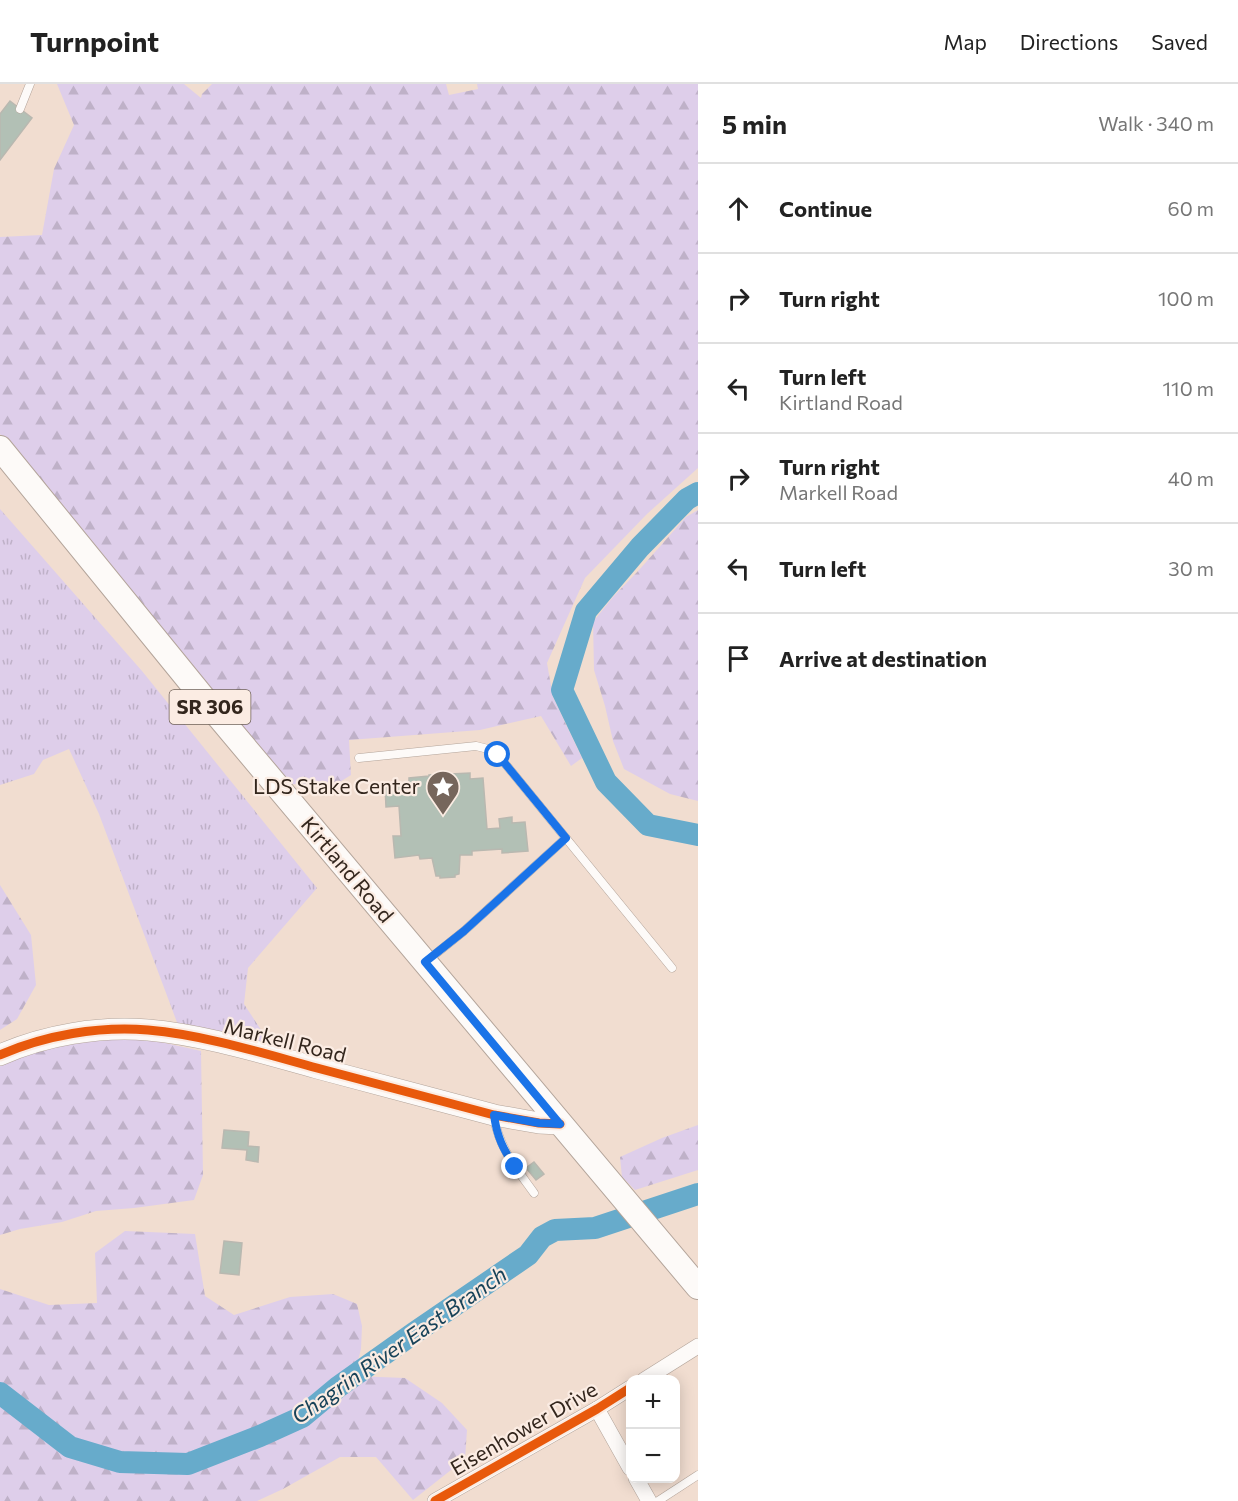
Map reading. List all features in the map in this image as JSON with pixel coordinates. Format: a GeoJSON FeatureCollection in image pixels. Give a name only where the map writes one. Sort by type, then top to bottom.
{"type":"FeatureCollection","features":[{"type":"Feature","properties":{"kind":"main road","name":"Kirtland Road"},"geometry":{"type":"LineString","coordinates":[[0,448],[214,711],[698,1287]]}},
{"type":"Feature","properties":{"kind":"street","name":"Markell Road"},"geometry":{"type":"LineString","coordinates":[[0,1055],[30,1044],[84,1033],[155,1031],[223,1044],[494,1115],[539,1123],[560,1124]]}},
{"type":"Feature","properties":{"kind":"street"},"geometry":{"type":"LineString","coordinates":[[652,1375],[698,1346]]}},
{"type":"Feature","properties":{"kind":"street","name":"Eisenhower Drive"},"geometry":{"type":"LineString","coordinates":[[435,1501],[626,1390]]}},
{"type":"Feature","properties":{"kind":"street"},"geometry":{"type":"LineString","coordinates":[[597,1408],[626,1461]]}},
{"type":"Feature","properties":{"kind":"street"},"geometry":{"type":"LineString","coordinates":[[638,1483],[649,1501]]}},
{"type":"Feature","properties":{"kind":"lane"},"geometry":{"type":"LineString","coordinates":[[20,109],[30,84]]}},
{"type":"Feature","properties":{"kind":"lane"},"geometry":{"type":"LineString","coordinates":[[359,758],[476,746],[498,755],[672,968]]}},
{"type":"Feature","properties":{"kind":"lane"},"geometry":{"type":"LineString","coordinates":[[425,962],[464,931],[566,838]]}},
{"type":"Feature","properties":{"kind":"lane"},"geometry":{"type":"LineString","coordinates":[[494,1115],[496,1130],[502,1146],[534,1193]]}},
{"type":"Feature","properties":{"kind":"lane"},"geometry":{"type":"LineString","coordinates":[[658,1501],[698,1475]]}},
{"type":"Feature","properties":{"kind":"green space"},"geometry":{"type":"Polygon","coordinates":[[[57,84],[184,84],[201,98],[212,84],[446,84],[449,95],[478,89],[477,84],[698,84],[698,468],[647,514],[585,578],[547,663],[553,697],[582,758],[571,766],[541,716],[480,730],[349,740],[351,775],[335,785],[286,784],[0,434],[0,237],[42,235],[54,169],[74,125],[57,84]]]}},
{"type":"Feature","properties":{"kind":"green space"},"geometry":{"type":"Polygon","coordinates":[[[0,509],[142,671],[317,888],[248,968],[244,1004],[271,1045],[178,1025],[99,814],[69,749],[43,760],[34,774],[0,785],[0,509]]]}},
{"type":"Feature","properties":{"kind":"green space"},"geometry":{"type":"Polygon","coordinates":[[[698,510],[698,801],[670,794],[624,769],[613,741],[594,670],[593,622],[686,517],[698,510]]]}},
{"type":"Feature","properties":{"kind":"green space"},"geometry":{"type":"Polygon","coordinates":[[[0,885],[31,935],[36,985],[17,1019],[0,1030],[0,885]]]}},
{"type":"Feature","properties":{"kind":"green space"},"geometry":{"type":"Polygon","coordinates":[[[96,1038],[143,1038],[201,1051],[203,1175],[194,1200],[96,1211],[62,1222],[0,1235],[0,1063],[11,1058],[96,1038]]]}},
{"type":"Feature","properties":{"kind":"green space"},"geometry":{"type":"Polygon","coordinates":[[[698,1125],[698,1170],[635,1190],[622,1177],[620,1157],[698,1125]]]}},
{"type":"Feature","properties":{"kind":"green space"},"geometry":{"type":"Polygon","coordinates":[[[125,1231],[195,1234],[205,1296],[234,1315],[290,1297],[333,1294],[357,1304],[362,1326],[361,1349],[354,1376],[405,1378],[442,1403],[467,1430],[465,1459],[413,1500],[376,1457],[340,1457],[257,1501],[0,1501],[0,1289],[49,1305],[97,1303],[95,1253],[125,1231]]]}},
{"type":"Feature","properties":{"kind":"building"},"geometry":{"type":"Polygon","coordinates":[[[10,101],[32,118],[0,160],[0,114],[10,101]]]}},
{"type":"Feature","properties":{"kind":"building"},"geometry":{"type":"Polygon","coordinates":[[[470,773],[470,779],[483,778],[487,829],[500,828],[499,819],[512,817],[512,823],[525,822],[528,851],[502,853],[502,849],[472,851],[472,855],[460,855],[459,874],[455,877],[440,878],[436,876],[432,858],[420,859],[419,855],[395,858],[393,836],[401,836],[399,806],[386,807],[385,786],[409,784],[409,778],[470,773]]]}},
{"type":"Feature","properties":{"kind":"building"},"geometry":{"type":"Polygon","coordinates":[[[224,1130],[249,1132],[248,1146],[259,1147],[258,1162],[246,1160],[247,1150],[222,1148],[224,1130]]]}},
{"type":"Feature","properties":{"kind":"building"},"geometry":{"type":"Polygon","coordinates":[[[534,1162],[544,1174],[536,1180],[526,1168],[534,1162]]]}},
{"type":"Feature","properties":{"kind":"building"},"geometry":{"type":"Polygon","coordinates":[[[224,1241],[242,1243],[239,1275],[220,1273],[224,1241]]]}},
{"type":"Feature","properties":{"kind":"waterway","name":"Chagrin River East Branch"},"geometry":{"type":"LineString","coordinates":[[698,493],[687,499],[640,547],[586,611],[562,690],[606,782],[648,825],[698,835]]}},
{"type":"Feature","properties":{"kind":"waterway","name":"Chagrin River East Branch"},"geometry":{"type":"LineString","coordinates":[[0,1393],[70,1447],[120,1462],[188,1464],[302,1417],[338,1387],[528,1255],[542,1237],[555,1230],[595,1228],[698,1194]]}},
{"type":"Feature","properties":{"kind":"cycle path"},"geometry":{"type":"LineString","coordinates":[[0,1055],[54,1037],[92,1031],[129,1029],[169,1032],[233,1045],[494,1115],[539,1123],[560,1124]]}},
{"type":"Feature","properties":{"kind":"cycle path"},"geometry":{"type":"LineString","coordinates":[[435,1501],[626,1391]]}},
{"type":"Feature","properties":{"kind":"place","name":"LDS Stake Center"},"geometry":{"type":"Point","coordinates":[443,816]}},
{"type":"Feature","properties":{"kind":"route"},"geometry":{"type":"LineString","coordinates":[[498,755],[566,838],[464,931],[425,962],[560,1124],[539,1123],[494,1115],[496,1130],[502,1146],[515,1167]]}}]}
